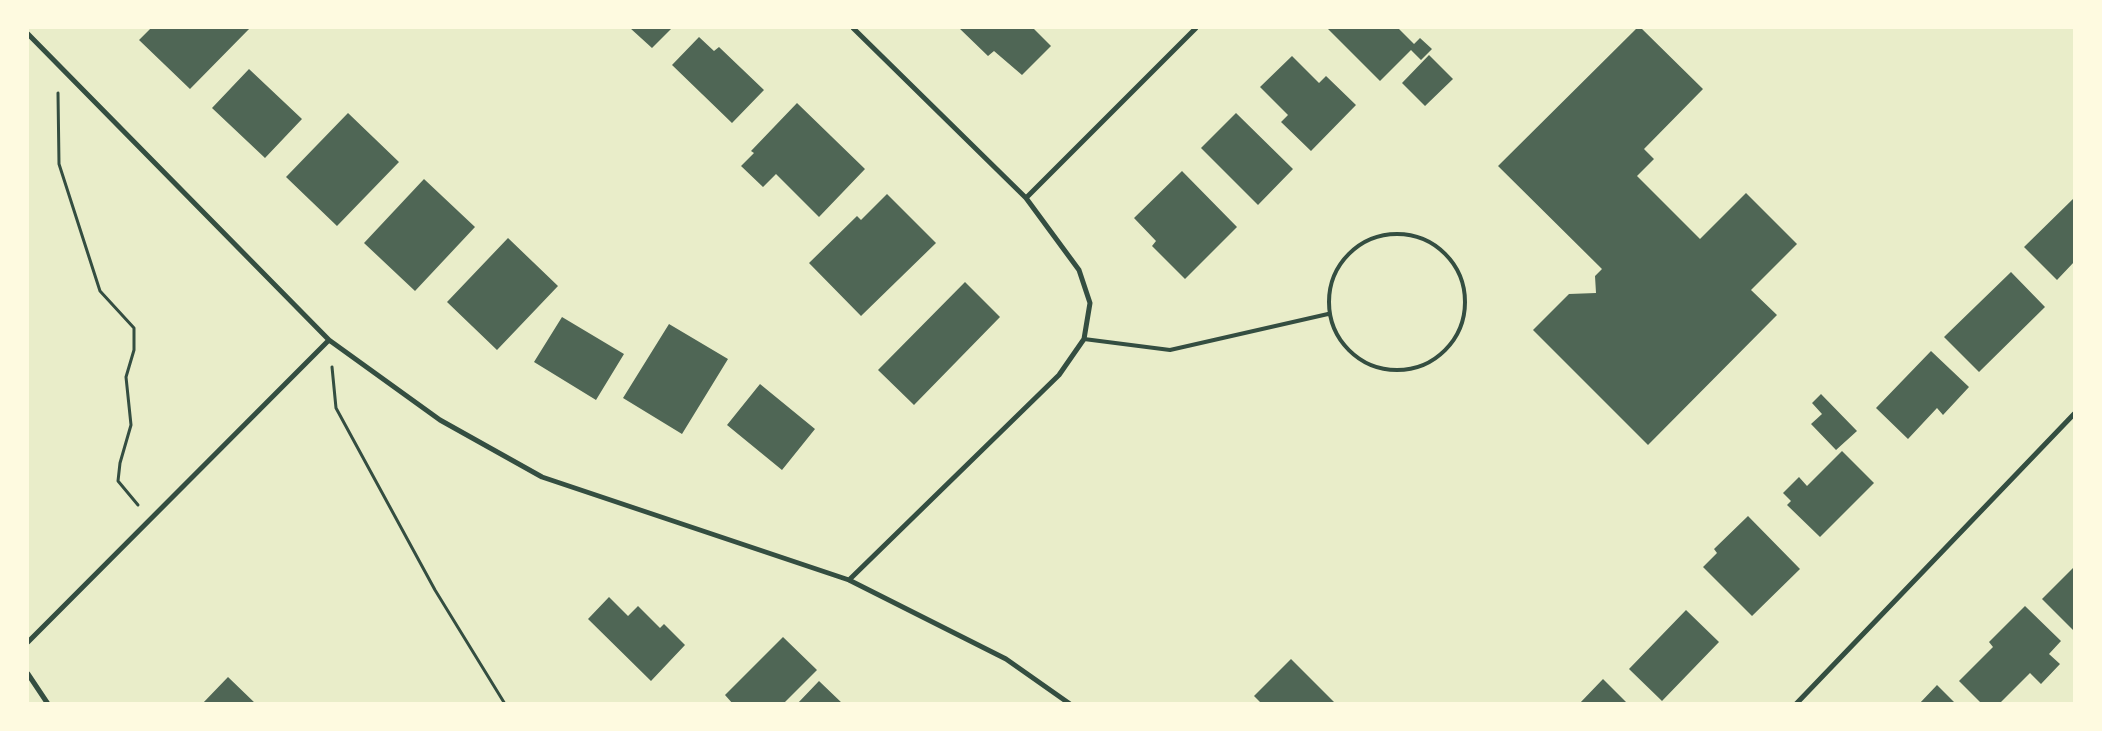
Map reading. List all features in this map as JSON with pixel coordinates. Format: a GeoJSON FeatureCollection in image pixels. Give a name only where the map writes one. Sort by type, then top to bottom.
{"type":"FeatureCollection","features":[{"type":"Feature","properties":{"kind":"street"},"geometry":{"type":"LineString","coordinates":[[848,580],[1059,375],[1084,339],[1090,303],[1079,270],[1026,198],[853,28]]}},
{"type":"Feature","properties":{"kind":"street"},"geometry":{"type":"LineString","coordinates":[[1026,198],[1196,28]]}},
{"type":"Feature","properties":{"kind":"street"},"geometry":{"type":"LineString","coordinates":[[28,34],[329,340],[440,420],[542,477],[848,580],[1006,659],[1070,704]]}},
{"type":"Feature","properties":{"kind":"street"},"geometry":{"type":"LineString","coordinates":[[28,642],[329,340]]}},
{"type":"Feature","properties":{"kind":"street"},"geometry":{"type":"LineString","coordinates":[[1796,704],[2074,414]]}},
{"type":"Feature","properties":{"kind":"street"},"geometry":{"type":"LineString","coordinates":[[28,674],[48,704]]}},
{"type":"Feature","properties":{"kind":"lane"},"geometry":{"type":"LineString","coordinates":[[1401,233],[1430,242],[1454,262],[1465,291],[1463,322],[1448,348],[1423,367],[1392,372],[1363,363],[1340,343],[1328,314],[1330,283],[1344,256],[1370,238],[1401,233]]}},
{"type":"Feature","properties":{"kind":"lane"},"geometry":{"type":"LineString","coordinates":[[1084,339],[1170,350],[1328,314]]}},
{"type":"Feature","properties":{"kind":"path"},"geometry":{"type":"LineString","coordinates":[[57,62],[59,164],[100,291],[134,328],[134,350],[126,377],[131,425],[120,463],[118,481],[149,519]]}},
{"type":"Feature","properties":{"kind":"path"},"geometry":{"type":"LineString","coordinates":[[329,340],[336,408],[435,590],[505,704]]}},
{"type":"Feature","properties":{"kind":"building"},"geometry":{"type":"Polygon","coordinates":[[[151,28],[250,28],[190,89],[139,40],[151,28]]]}},
{"type":"Feature","properties":{"kind":"building"},"geometry":{"type":"Polygon","coordinates":[[[630,28],[672,28],[652,48],[630,28]]]}},
{"type":"Feature","properties":{"kind":"building"},"geometry":{"type":"Polygon","coordinates":[[[959,28],[1033,28],[1051,46],[1022,75],[994,51],[988,56],[959,28]]]}},
{"type":"Feature","properties":{"kind":"building"},"geometry":{"type":"Polygon","coordinates":[[[1327,28],[1398,28],[1414,44],[1420,38],[1432,49],[1421,60],[1411,50],[1380,81],[1327,28]]]}},
{"type":"Feature","properties":{"kind":"building"},"geometry":{"type":"Polygon","coordinates":[[[1637,28],[1641,28],[1703,89],[1644,149],[1654,159],[1637,176],[1700,239],[1746,193],[1797,244],[1751,290],[1777,315],[1648,445],[1533,330],[1569,294],[1596,293],[1595,276],[1602,269],[1498,166],[1637,28]]]}},
{"type":"Feature","properties":{"kind":"building"},"geometry":{"type":"Polygon","coordinates":[[[699,37],[714,51],[719,47],[764,90],[732,123],[672,65],[699,37]]]}},
{"type":"Feature","properties":{"kind":"building"},"geometry":{"type":"Polygon","coordinates":[[[1429,55],[1453,79],[1425,106],[1402,83],[1429,55]]]}},
{"type":"Feature","properties":{"kind":"building"},"geometry":{"type":"Polygon","coordinates":[[[1292,56],[1319,83],[1326,76],[1356,105],[1311,151],[1281,122],[1288,115],[1260,87],[1292,56]]]}},
{"type":"Feature","properties":{"kind":"building"},"geometry":{"type":"Polygon","coordinates":[[[249,69],[302,119],[265,158],[212,108],[249,69]]]}},
{"type":"Feature","properties":{"kind":"building"},"geometry":{"type":"Polygon","coordinates":[[[797,103],[865,169],[819,217],[776,174],[763,187],[741,166],[754,153],[751,151],[797,103]]]}},
{"type":"Feature","properties":{"kind":"building"},"geometry":{"type":"Polygon","coordinates":[[[348,113],[399,162],[337,226],[286,177],[348,113]]]}},
{"type":"Feature","properties":{"kind":"building"},"geometry":{"type":"Polygon","coordinates":[[[1236,113],[1293,169],[1258,205],[1201,148],[1236,113]]]}},
{"type":"Feature","properties":{"kind":"building"},"geometry":{"type":"Polygon","coordinates":[[[1182,171],[1237,227],[1185,279],[1152,246],[1156,241],[1134,218],[1182,171]]]}},
{"type":"Feature","properties":{"kind":"building"},"geometry":{"type":"Polygon","coordinates":[[[424,179],[475,227],[415,291],[364,243],[424,179]]]}},
{"type":"Feature","properties":{"kind":"building"},"geometry":{"type":"Polygon","coordinates":[[[887,194],[936,243],[861,316],[809,263],[857,216],[861,220],[887,194]]]}},
{"type":"Feature","properties":{"kind":"building"},"geometry":{"type":"Polygon","coordinates":[[[2074,198],[2074,262],[2057,280],[2024,247],[2074,198]]]}},
{"type":"Feature","properties":{"kind":"building"},"geometry":{"type":"Polygon","coordinates":[[[508,238],[558,286],[497,350],[447,302],[508,238]]]}},
{"type":"Feature","properties":{"kind":"building"},"geometry":{"type":"Polygon","coordinates":[[[2011,272],[2045,307],[1979,372],[1944,337],[2011,272]]]}},
{"type":"Feature","properties":{"kind":"building"},"geometry":{"type":"Polygon","coordinates":[[[965,282],[1000,317],[914,405],[878,370],[965,282]]]}},
{"type":"Feature","properties":{"kind":"building"},"geometry":{"type":"Polygon","coordinates":[[[562,317],[624,354],[596,400],[534,362],[562,317]]]}},
{"type":"Feature","properties":{"kind":"building"},"geometry":{"type":"Polygon","coordinates":[[[669,324],[728,359],[682,434],[623,398],[669,324]]]}},
{"type":"Feature","properties":{"kind":"building"},"geometry":{"type":"Polygon","coordinates":[[[1931,351],[1969,387],[1943,415],[1937,408],[1908,439],[1876,408],[1931,351]]]}},
{"type":"Feature","properties":{"kind":"building"},"geometry":{"type":"Polygon","coordinates":[[[760,384],[815,429],[782,470],[727,425],[760,384]]]}},
{"type":"Feature","properties":{"kind":"building"},"geometry":{"type":"Polygon","coordinates":[[[1821,394],[1857,431],[1836,450],[1811,424],[1822,414],[1812,403],[1821,394]]]}},
{"type":"Feature","properties":{"kind":"building"},"geometry":{"type":"Polygon","coordinates":[[[1842,451],[1874,483],[1820,537],[1787,505],[1791,501],[1783,493],[1799,477],[1807,486],[1842,451]]]}},
{"type":"Feature","properties":{"kind":"building"},"geometry":{"type":"Polygon","coordinates":[[[1748,516],[1800,569],[1752,616],[1703,567],[1717,553],[1714,549],[1748,516]]]}},
{"type":"Feature","properties":{"kind":"building"},"geometry":{"type":"Polygon","coordinates":[[[2074,567],[2074,629],[2073,630],[2042,599],[2074,567]]]}},
{"type":"Feature","properties":{"kind":"building"},"geometry":{"type":"Polygon","coordinates":[[[609,597],[628,616],[638,606],[660,628],[664,624],[685,645],[651,681],[588,619],[609,597]]]}},
{"type":"Feature","properties":{"kind":"building"},"geometry":{"type":"Polygon","coordinates":[[[2025,606],[2061,641],[2049,654],[2060,664],[2041,684],[2030,673],[1999,704],[1982,704],[1959,681],[1993,647],[1989,642],[2025,606]]]}},
{"type":"Feature","properties":{"kind":"building"},"geometry":{"type":"Polygon","coordinates":[[[1686,610],[1719,642],[1662,701],[1629,669],[1686,610]]]}},
{"type":"Feature","properties":{"kind":"building"},"geometry":{"type":"Polygon","coordinates":[[[783,637],[817,670],[783,704],[733,704],[725,695],[783,637]]]}},
{"type":"Feature","properties":{"kind":"building"},"geometry":{"type":"Polygon","coordinates":[[[1291,659],[1336,704],[1262,704],[1254,696],[1291,659]]]}},
{"type":"Feature","properties":{"kind":"building"},"geometry":{"type":"Polygon","coordinates":[[[228,677],[256,704],[202,704],[228,677]]]}},
{"type":"Feature","properties":{"kind":"building"},"geometry":{"type":"Polygon","coordinates":[[[1603,679],[1628,704],[1579,704],[1603,679]]]}},
{"type":"Feature","properties":{"kind":"building"},"geometry":{"type":"Polygon","coordinates":[[[819,681],[843,704],[797,704],[819,681]]]}},
{"type":"Feature","properties":{"kind":"building"},"geometry":{"type":"Polygon","coordinates":[[[1937,685],[1956,704],[1919,704],[1937,685]]]}}]}
